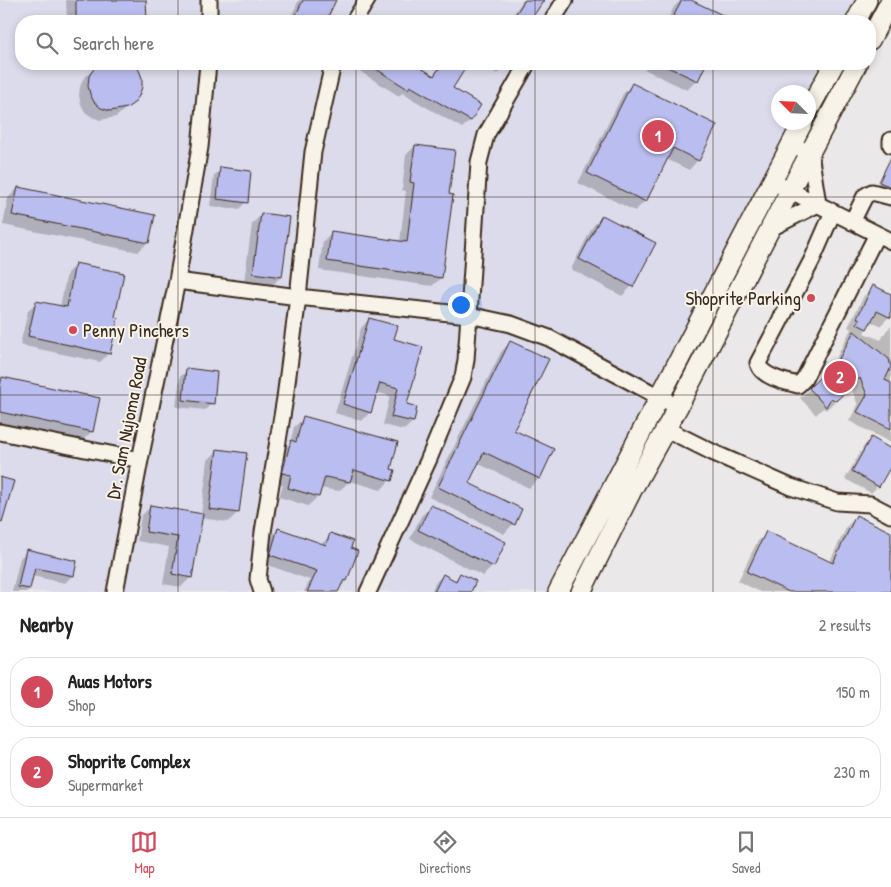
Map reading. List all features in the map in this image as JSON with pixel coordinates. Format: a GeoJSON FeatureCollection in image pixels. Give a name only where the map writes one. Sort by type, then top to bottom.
{"type":"FeatureCollection","features":[{"type":"Feature","properties":{"kind":"main road"},"geometry":{"type":"LineString","coordinates":[[859,15],[867,0]]}},
{"type":"Feature","properties":{"kind":"main road"},"geometry":{"type":"LineString","coordinates":[[876,28],[890,0]]}},
{"type":"Feature","properties":{"kind":"main road"},"geometry":{"type":"LineString","coordinates":[[816,97],[831,70]]}},
{"type":"Feature","properties":{"kind":"main road"},"geometry":{"type":"LineString","coordinates":[[581,592],[632,490],[678,407],[854,70]]}},
{"type":"Feature","properties":{"kind":"main road"},"geometry":{"type":"LineString","coordinates":[[558,592],[799,130]]}},
{"type":"Feature","properties":{"kind":"street"},"geometry":{"type":"LineString","coordinates":[[209,0],[209,15]]}},
{"type":"Feature","properties":{"kind":"street"},"geometry":{"type":"LineString","coordinates":[[358,15],[367,0]]}},
{"type":"Feature","properties":{"kind":"street"},"geometry":{"type":"LineString","coordinates":[[556,15],[565,0]]}},
{"type":"Feature","properties":{"kind":"street","name":"Dr. Sam Nujoma Road"},"geometry":{"type":"LineString","coordinates":[[115,592],[177,281],[200,147],[207,70]]}},
{"type":"Feature","properties":{"kind":"street"},"geometry":{"type":"LineString","coordinates":[[262,592],[258,578],[263,532],[285,398],[313,152],[331,70]]}},
{"type":"Feature","properties":{"kind":"street"},"geometry":{"type":"LineString","coordinates":[[368,592],[428,461],[463,377],[479,162],[486,135],[524,70]]}},
{"type":"Feature","properties":{"kind":"street"},"geometry":{"type":"LineString","coordinates":[[891,140],[891,145]]}},
{"type":"Feature","properties":{"kind":"street"},"geometry":{"type":"LineString","coordinates":[[792,144],[810,153],[818,204]]}},
{"type":"Feature","properties":{"kind":"street"},"geometry":{"type":"LineString","coordinates":[[773,182],[891,241]]}},
{"type":"Feature","properties":{"kind":"street"},"geometry":{"type":"LineString","coordinates":[[852,222],[865,196],[872,192],[891,197]]}},
{"type":"Feature","properties":{"kind":"street"},"geometry":{"type":"LineString","coordinates":[[771,228],[818,204]]}},
{"type":"Feature","properties":{"kind":"street"},"geometry":{"type":"LineString","coordinates":[[833,212],[812,260],[758,363],[764,372],[788,383],[798,385],[804,379],[877,234]]}},
{"type":"Feature","properties":{"kind":"street"},"geometry":{"type":"LineString","coordinates":[[177,281],[298,297],[469,315],[511,324],[550,338],[678,407]]}},
{"type":"Feature","properties":{"kind":"street"},"geometry":{"type":"LineString","coordinates":[[666,429],[714,453],[791,487],[838,502],[870,504],[891,515]]}},
{"type":"Feature","properties":{"kind":"street"},"geometry":{"type":"LineString","coordinates":[[0,432],[140,460]]}},
{"type":"Feature","properties":{"kind":"shaded area"},"geometry":{"type":"Polygon","coordinates":[[[0,0],[868,0],[860,15],[15,15],[15,70],[829,70],[815,85],[771,85],[771,130],[800,130],[558,592],[0,592],[0,0]]]}},
{"type":"Feature","properties":{"kind":"building"},"geometry":{"type":"Polygon","coordinates":[[[76,0],[146,0],[147,15],[76,15],[76,0]]]}},
{"type":"Feature","properties":{"kind":"building"},"geometry":{"type":"Polygon","coordinates":[[[303,0],[336,0],[329,15],[296,15],[303,0]]]}},
{"type":"Feature","properties":{"kind":"building"},"geometry":{"type":"Polygon","coordinates":[[[525,0],[544,0],[534,15],[515,15],[525,0]]]}},
{"type":"Feature","properties":{"kind":"building"},"geometry":{"type":"Polygon","coordinates":[[[682,0],[691,0],[722,15],[674,15],[682,0]]]}},
{"type":"Feature","properties":{"kind":"building"},"geometry":{"type":"Polygon","coordinates":[[[93,70],[139,70],[142,78],[142,87],[134,103],[127,108],[110,111],[101,108],[94,102],[88,86],[89,76],[93,70]]]}},
{"type":"Feature","properties":{"kind":"building"},"geometry":{"type":"Polygon","coordinates":[[[378,70],[424,70],[434,76],[438,70],[464,70],[453,88],[481,105],[471,121],[410,86],[408,89],[378,70]]]}},
{"type":"Feature","properties":{"kind":"building"},"geometry":{"type":"Polygon","coordinates":[[[674,70],[703,70],[698,81],[674,70]]]}},
{"type":"Feature","properties":{"kind":"building"},"geometry":{"type":"Polygon","coordinates":[[[632,83],[717,125],[699,161],[673,148],[646,202],[587,173],[632,83]]]}},
{"type":"Feature","properties":{"kind":"building"},"geometry":{"type":"Polygon","coordinates":[[[415,145],[455,150],[449,194],[453,195],[442,278],[327,261],[331,231],[407,242],[414,183],[410,182],[415,145]]]}},
{"type":"Feature","properties":{"kind":"building"},"geometry":{"type":"Polygon","coordinates":[[[891,157],[891,187],[879,182],[891,157]]]}},
{"type":"Feature","properties":{"kind":"building"},"geometry":{"type":"Polygon","coordinates":[[[220,167],[251,171],[248,203],[217,199],[220,167]]]}},
{"type":"Feature","properties":{"kind":"building"},"geometry":{"type":"Polygon","coordinates":[[[18,187],[155,215],[149,243],[12,215],[18,187]]]}},
{"type":"Feature","properties":{"kind":"building"},"geometry":{"type":"Polygon","coordinates":[[[261,213],[290,217],[282,277],[253,273],[261,213]]]}},
{"type":"Feature","properties":{"kind":"building"},"geometry":{"type":"Polygon","coordinates":[[[602,215],[656,243],[633,287],[579,259],[602,215]]]}},
{"type":"Feature","properties":{"kind":"building"},"geometry":{"type":"Polygon","coordinates":[[[75,263],[124,273],[115,317],[118,318],[110,354],[28,336],[36,301],[67,307],[75,263]]]}},
{"type":"Feature","properties":{"kind":"building"},"geometry":{"type":"Polygon","coordinates":[[[873,285],[891,294],[891,318],[877,311],[867,329],[857,324],[860,319],[857,318],[873,285]]]}},
{"type":"Feature","properties":{"kind":"building"},"geometry":{"type":"Polygon","coordinates":[[[369,318],[398,326],[394,339],[423,347],[407,404],[417,407],[414,422],[391,417],[398,388],[380,383],[371,413],[343,404],[369,318]]]}},
{"type":"Feature","properties":{"kind":"building"},"geometry":{"type":"Polygon","coordinates":[[[854,331],[889,359],[891,367],[885,380],[891,383],[891,429],[857,412],[867,395],[860,378],[836,401],[831,398],[826,407],[809,388],[840,357],[854,331]]]}},
{"type":"Feature","properties":{"kind":"building"},"geometry":{"type":"Polygon","coordinates":[[[510,341],[549,359],[514,430],[554,449],[540,479],[484,452],[469,483],[522,509],[515,525],[438,487],[510,341]]]}},
{"type":"Feature","properties":{"kind":"building"},"geometry":{"type":"Polygon","coordinates":[[[186,368],[217,372],[214,404],[183,400],[186,368]]]}},
{"type":"Feature","properties":{"kind":"building"},"geometry":{"type":"Polygon","coordinates":[[[2,377],[100,398],[93,432],[0,412],[2,377]]]}},
{"type":"Feature","properties":{"kind":"building"},"geometry":{"type":"Polygon","coordinates":[[[303,416],[398,442],[391,469],[395,470],[392,481],[354,470],[350,482],[325,477],[319,497],[288,488],[291,475],[282,473],[291,440],[296,442],[303,416]]]}},
{"type":"Feature","properties":{"kind":"building"},"geometry":{"type":"Polygon","coordinates":[[[871,437],[891,449],[891,466],[879,487],[852,471],[871,437]]]}},
{"type":"Feature","properties":{"kind":"building"},"geometry":{"type":"Polygon","coordinates":[[[217,449],[247,453],[239,513],[209,509],[217,449]]]}},
{"type":"Feature","properties":{"kind":"building"},"geometry":{"type":"Polygon","coordinates":[[[0,477],[14,481],[2,522],[0,521],[0,477]]]}},
{"type":"Feature","properties":{"kind":"building"},"geometry":{"type":"Polygon","coordinates":[[[150,505],[203,514],[192,578],[172,574],[178,537],[146,532],[150,505]]]}},
{"type":"Feature","properties":{"kind":"building"},"geometry":{"type":"Polygon","coordinates":[[[431,505],[506,542],[494,567],[418,530],[431,505]]]}},
{"type":"Feature","properties":{"kind":"building"},"geometry":{"type":"Polygon","coordinates":[[[856,515],[891,532],[891,592],[789,592],[747,572],[766,531],[833,563],[856,515]]]}},
{"type":"Feature","properties":{"kind":"building"},"geometry":{"type":"Polygon","coordinates":[[[278,528],[326,545],[330,533],[353,541],[351,548],[358,551],[347,581],[344,580],[338,592],[307,592],[317,571],[270,555],[278,528]]]}},
{"type":"Feature","properties":{"kind":"building"},"geometry":{"type":"Polygon","coordinates":[[[26,549],[77,561],[74,576],[35,568],[30,589],[18,587],[26,549]]]}},
{"type":"Feature","properties":{"kind":"building"},"geometry":{"type":"Polygon","coordinates":[[[460,573],[476,581],[471,592],[434,592],[443,574],[456,581],[460,573]]]}},
{"type":"Feature","properties":{"kind":"place","name":"Auas Motors"},"geometry":{"type":"Point","coordinates":[658,136]}},
{"type":"Feature","properties":{"kind":"place","name":"Shoprite Parking"},"geometry":{"type":"Point","coordinates":[811,298]}},
{"type":"Feature","properties":{"kind":"place","name":"Penny Pinchers"},"geometry":{"type":"Point","coordinates":[73,330]}},
{"type":"Feature","properties":{"kind":"place","name":"Shoprite Complex"},"geometry":{"type":"Point","coordinates":[840,377]}}]}
